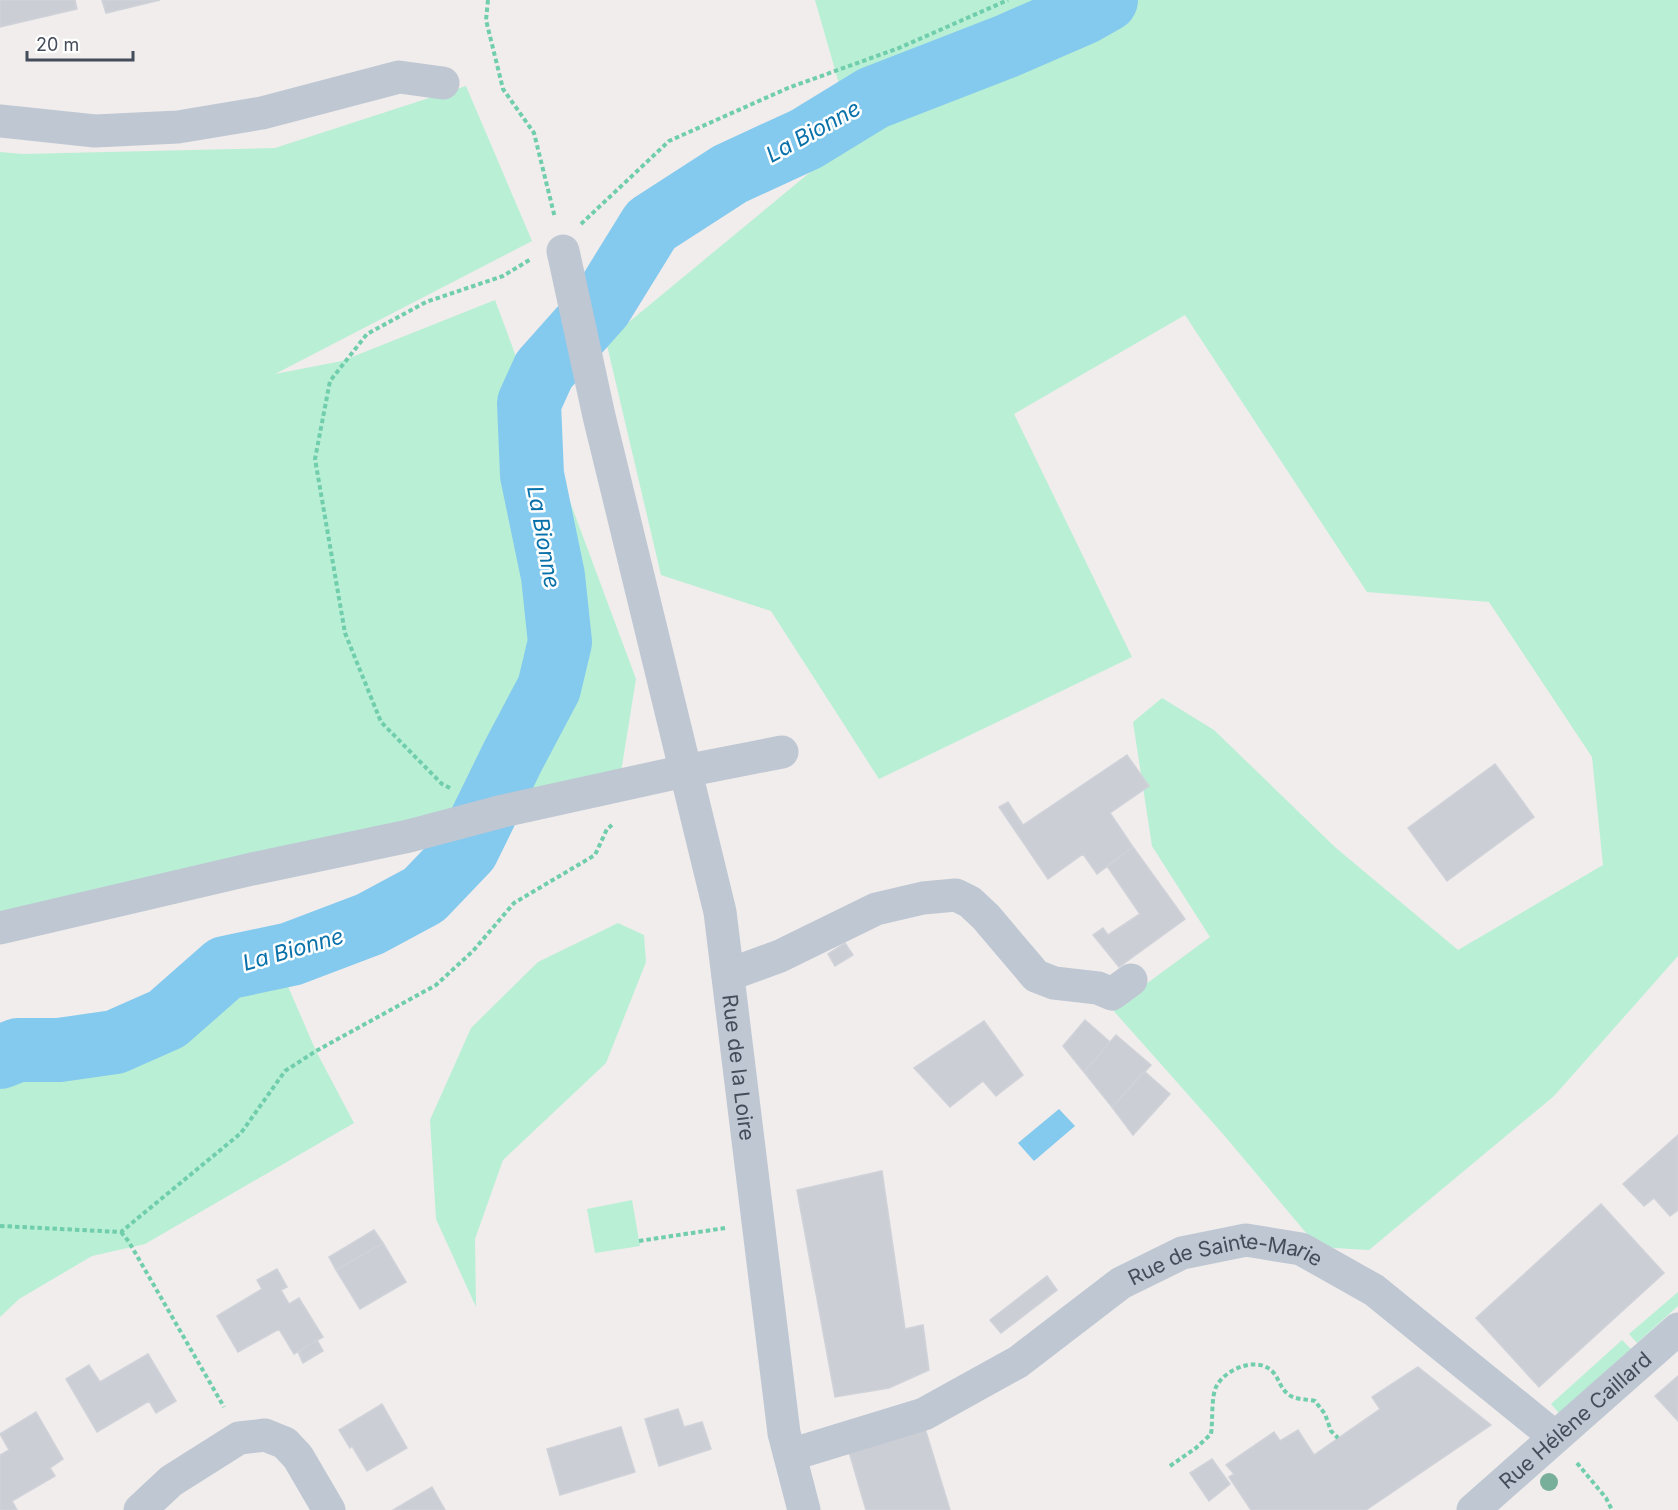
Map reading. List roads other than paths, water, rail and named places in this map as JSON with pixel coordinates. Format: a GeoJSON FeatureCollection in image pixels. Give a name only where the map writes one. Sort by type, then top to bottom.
{"type":"FeatureCollection","features":[{"type":"Feature","properties":{"kind":"street"},"geometry":{"type":"LineString","coordinates":[[0,121],[95,131],[178,127],[262,113],[399,77],[443,83]]}},
{"type":"Feature","properties":{"kind":"street","name":"Rue de la Loire"},"geometry":{"type":"LineString","coordinates":[[562,246],[599,416],[720,912],[784,1432],[804,1510]]}},
{"type":"Feature","properties":{"kind":"street"},"geometry":{"type":"LineString","coordinates":[[0,928],[252,869],[409,836],[503,811],[782,752]]}},
{"type":"Feature","properties":{"kind":"street"},"geometry":{"type":"LineString","coordinates":[[728,975],[780,956],[876,909],[923,898],[956,895],[970,902],[986,916],[1036,976],[1054,984],[1098,988],[1112,993],[1131,980]]}},
{"type":"Feature","properties":{"kind":"street","name":"Rue de Sainte-Marie"},"geometry":{"type":"LineString","coordinates":[[790,1455],[924,1414],[1018,1362],[1121,1283],[1182,1253],[1246,1240],[1301,1250],[1374,1290],[1555,1437]]}},
{"type":"Feature","properties":{"kind":"street","name":"Rue Hélène Caillard"},"geometry":{"type":"LineString","coordinates":[[1473,1510],[1678,1329]]}},
{"type":"Feature","properties":{"kind":"street"},"geometry":{"type":"LineString","coordinates":[[140,1510],[171,1480],[239,1438],[265,1435],[285,1443],[298,1457],[329,1510]]}},
{"type":"Feature","properties":{"kind":"water"},"geometry":{"type":"Polygon","coordinates":[[[1059,1109],[1075,1126],[1034,1161],[1018,1143],[1059,1109]]]}},
{"type":"Feature","properties":{"kind":"waterway","name":"La Bionne"},"geometry":{"type":"LineString","coordinates":[[0,1057],[18,1050],[59,1050],[115,1042],[167,1019],[225,968],[291,954],[370,924],[424,895],[467,850],[549,688],[560,642],[553,576],[532,475],[529,403],[544,370],[601,306],[651,225],[730,174],[806,139],[873,98],[1007,46],[1083,13],[1106,0]]}}]}
